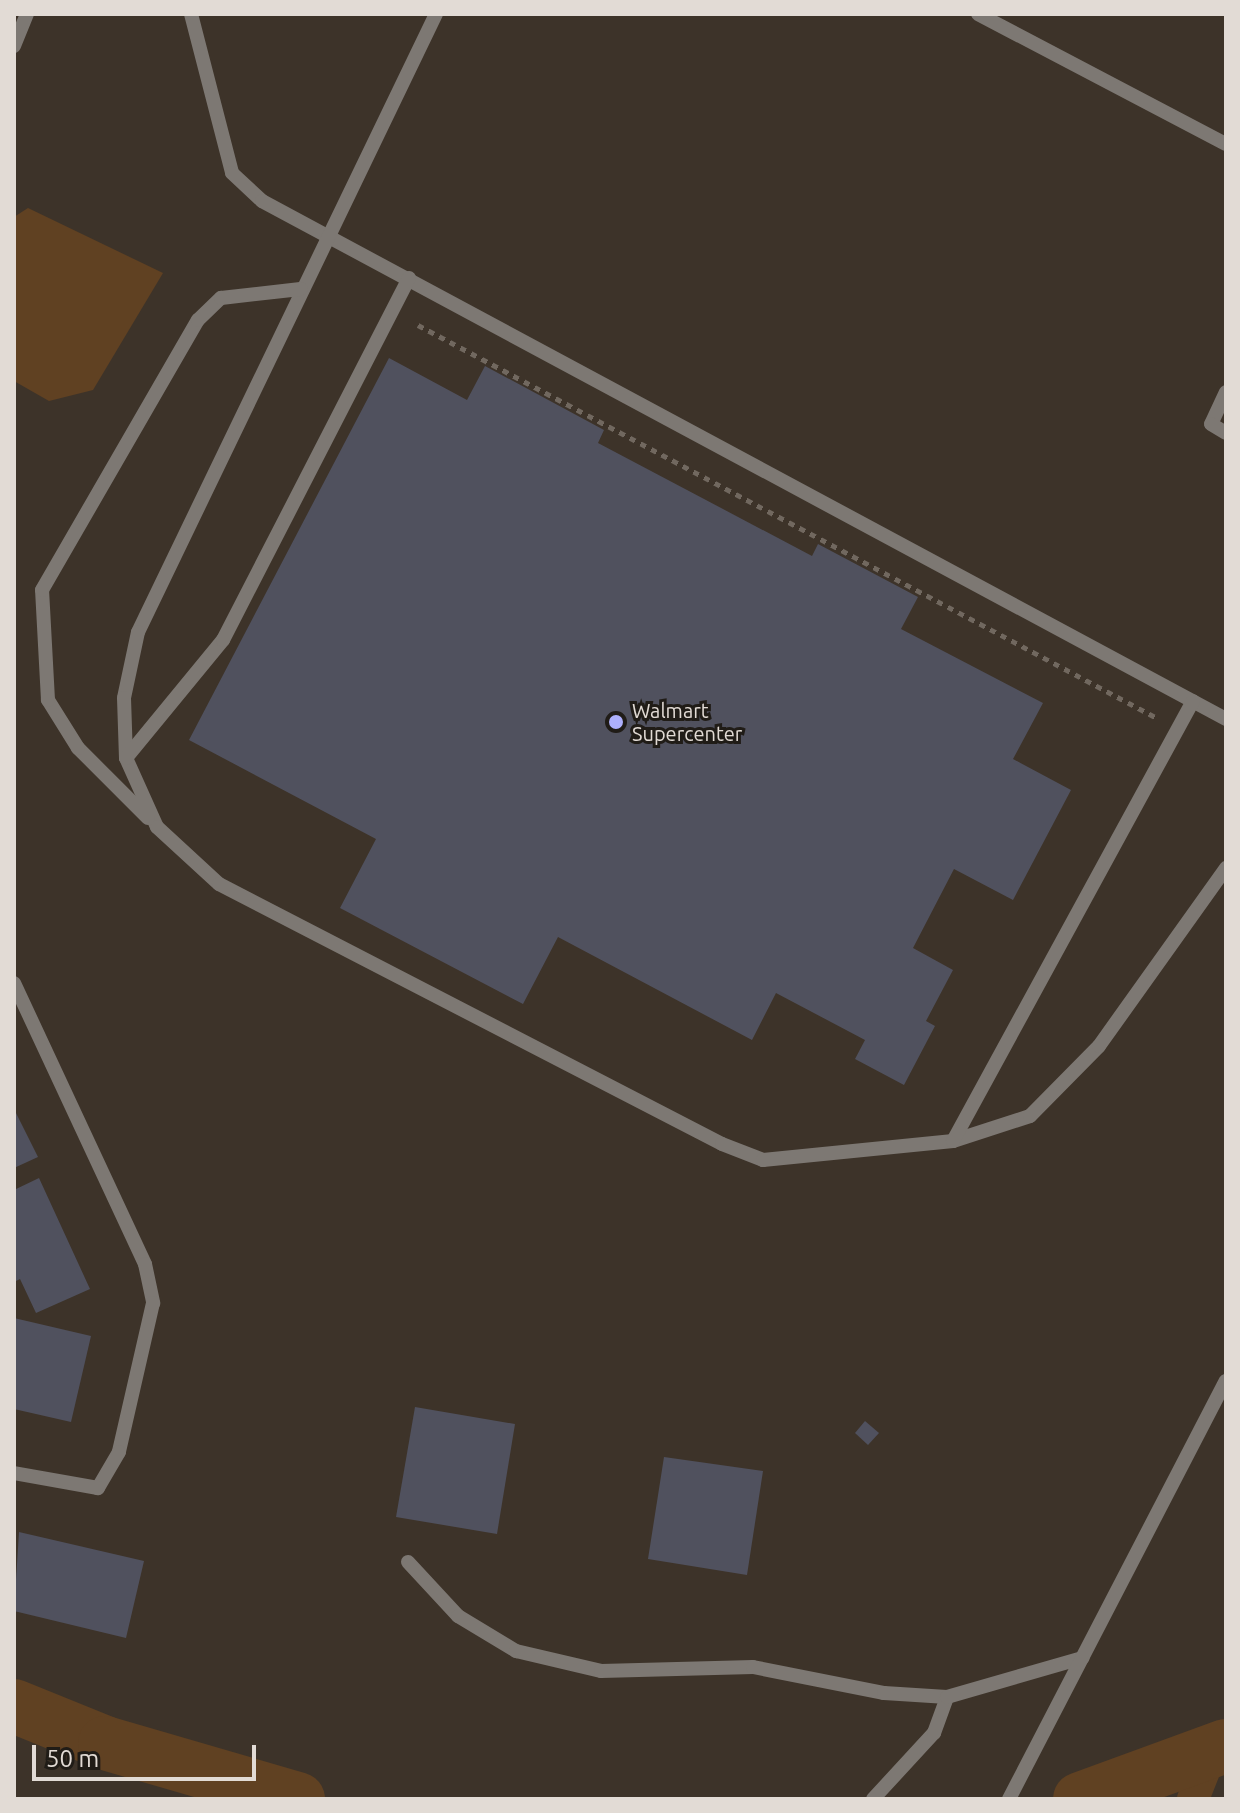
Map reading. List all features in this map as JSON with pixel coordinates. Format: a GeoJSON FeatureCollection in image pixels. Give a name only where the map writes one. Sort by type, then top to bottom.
{"type":"FeatureCollection","features":[{"type":"Feature","properties":{"kind":"lane"},"geometry":{"type":"LineString","coordinates":[[14,46],[27,14]]}},
{"type":"Feature","properties":{"kind":"lane"},"geometry":{"type":"LineString","coordinates":[[191,14],[232,173],[262,201],[1226,719]]}},
{"type":"Feature","properties":{"kind":"lane"},"geometry":{"type":"LineString","coordinates":[[157,827],[126,758],[124,698],[138,632],[300,289],[436,14]]}},
{"type":"Feature","properties":{"kind":"lane"},"geometry":{"type":"LineString","coordinates":[[978,14],[1226,144]]}},
{"type":"Feature","properties":{"kind":"lane"},"geometry":{"type":"LineString","coordinates":[[126,758],[223,640],[409,278]]}},
{"type":"Feature","properties":{"kind":"lane"},"geometry":{"type":"LineString","coordinates":[[300,289],[221,298],[198,320],[42,590],[48,700],[78,748],[219,884],[722,1144],[763,1160],[953,1141],[1030,1116],[1099,1046],[1226,868]]}},
{"type":"Feature","properties":{"kind":"lane"},"geometry":{"type":"LineString","coordinates":[[1226,392],[1211,424],[1226,433]]}},
{"type":"Feature","properties":{"kind":"lane"},"geometry":{"type":"LineString","coordinates":[[953,1141],[1193,701]]}},
{"type":"Feature","properties":{"kind":"lane"},"geometry":{"type":"LineString","coordinates":[[14,1473],[98,1488],[119,1452],[153,1303],[145,1264],[16,990]]}},
{"type":"Feature","properties":{"kind":"lane"},"geometry":{"type":"LineString","coordinates":[[1009,1799],[1226,1381]]}},
{"type":"Feature","properties":{"kind":"lane"},"geometry":{"type":"LineString","coordinates":[[408,1562],[458,1616],[516,1651],[601,1671],[753,1667],[884,1693],[947,1697],[1082,1658]]}},
{"type":"Feature","properties":{"kind":"lane"},"geometry":{"type":"LineString","coordinates":[[873,1799],[934,1733],[947,1697]]}},
{"type":"Feature","properties":{"kind":"path"},"geometry":{"type":"LineString","coordinates":[[418,325],[1157,718]]}},
{"type":"Feature","properties":{"kind":"shaded area"},"geometry":{"type":"Polygon","coordinates":[[[28,208],[163,273],[93,390],[49,401],[14,381],[14,217],[28,208]]]}},
{"type":"Feature","properties":{"kind":"building","name":"Walmart Supercenter"},"geometry":{"type":"Polygon","coordinates":[[[389,358],[467,400],[485,366],[604,430],[598,443],[812,556],[818,544],[918,597],[901,629],[1043,703],[1013,759],[1071,790],[1013,900],[954,869],[913,948],[953,970],[926,1021],[935,1026],[904,1085],[855,1059],[865,1040],[776,993],[752,1040],[558,937],[523,1004],[340,908],[376,839],[189,740],[389,358]]]}},
{"type":"Feature","properties":{"kind":"building"},"geometry":{"type":"Polygon","coordinates":[[[14,1109],[38,1157],[14,1168],[14,1109]]]}},
{"type":"Feature","properties":{"kind":"building"},"geometry":{"type":"Polygon","coordinates":[[[39,1178],[90,1289],[36,1313],[20,1279],[14,1282],[14,1190],[39,1178]]]}},
{"type":"Feature","properties":{"kind":"building"},"geometry":{"type":"Polygon","coordinates":[[[14,1318],[91,1336],[71,1422],[14,1409],[14,1318]]]}},
{"type":"Feature","properties":{"kind":"building"},"geometry":{"type":"Polygon","coordinates":[[[415,1407],[515,1424],[497,1534],[396,1517],[415,1407]]]}},
{"type":"Feature","properties":{"kind":"building"},"geometry":{"type":"Polygon","coordinates":[[[865,1421],[879,1433],[868,1445],[855,1433],[865,1421]]]}},
{"type":"Feature","properties":{"kind":"building"},"geometry":{"type":"Polygon","coordinates":[[[664,1457],[763,1471],[747,1575],[648,1559],[664,1457]]]}},
{"type":"Feature","properties":{"kind":"building"},"geometry":{"type":"Polygon","coordinates":[[[19,1532],[144,1561],[126,1638],[14,1611],[19,1532]]]}},
{"type":"Feature","properties":{"kind":"waterway"},"geometry":{"type":"LineString","coordinates":[[14,1706],[105,1743],[298,1799]]}},
{"type":"Feature","properties":{"kind":"waterway"},"geometry":{"type":"LineString","coordinates":[[1080,1799],[1226,1746]]}},
{"type":"Feature","properties":{"kind":"waterway"},"geometry":{"type":"LineString","coordinates":[[1193,1799],[1212,1751]]}},
{"type":"Feature","properties":{"kind":"place","name":"Walmart Supercenter"},"geometry":{"type":"Point","coordinates":[616,722]}}]}
